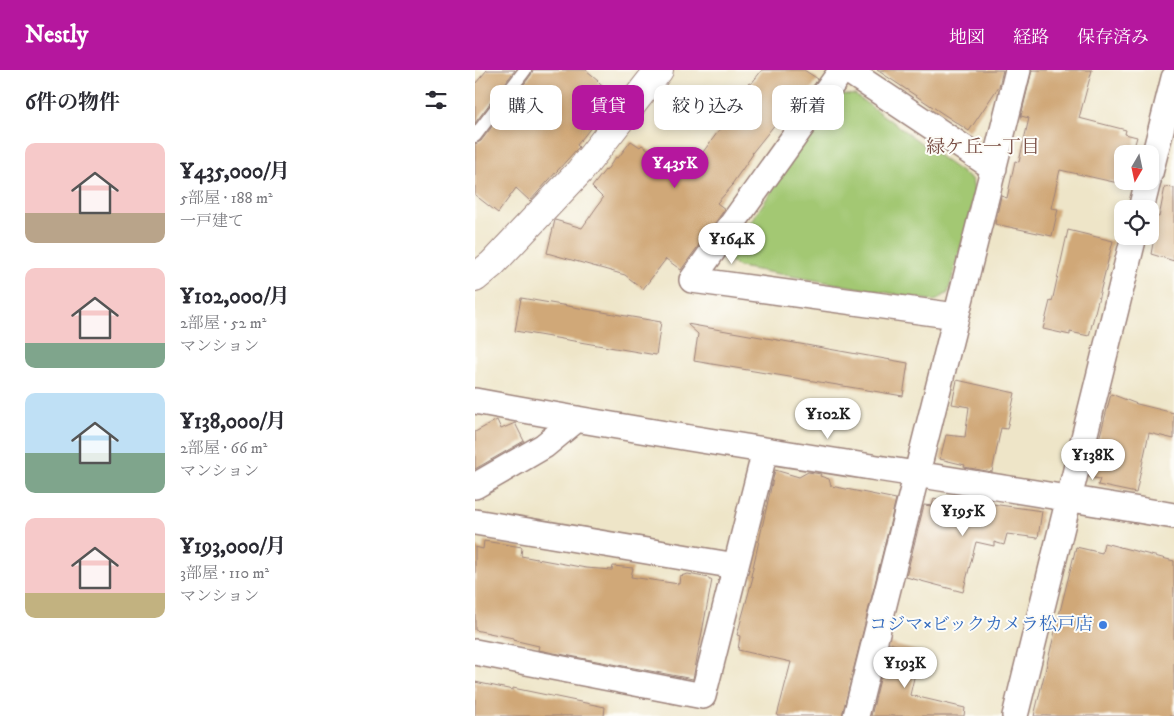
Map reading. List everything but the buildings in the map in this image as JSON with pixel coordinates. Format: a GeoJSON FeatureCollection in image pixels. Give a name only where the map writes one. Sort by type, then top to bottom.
{"type":"FeatureCollection","features":[{"type":"Feature","properties":{"kind":"street"},"geometry":{"type":"LineString","coordinates":[[842,70],[692,280],[956,316]]}},
{"type":"Feature","properties":{"kind":"street"},"geometry":{"type":"LineString","coordinates":[[847,70],[994,168]]}},
{"type":"Feature","properties":{"kind":"street"},"geometry":{"type":"LineString","coordinates":[[856,716],[1018,70]]}},
{"type":"Feature","properties":{"kind":"street"},"geometry":{"type":"LineString","coordinates":[[475,278],[492,264],[580,171],[653,72]]}},
{"type":"Feature","properties":{"kind":"street"},"geometry":{"type":"LineString","coordinates":[[1157,145],[1174,78]]}},
{"type":"Feature","properties":{"kind":"street"},"geometry":{"type":"LineString","coordinates":[[1015,716],[1132,245]]}},
{"type":"Feature","properties":{"kind":"street"},"geometry":{"type":"LineString","coordinates":[[475,401],[765,451],[1174,516]]}},
{"type":"Feature","properties":{"kind":"street"},"geometry":{"type":"LineString","coordinates":[[475,486],[544,446],[577,419]]}},
{"type":"Feature","properties":{"kind":"street"},"geometry":{"type":"LineString","coordinates":[[475,652],[701,706],[765,451]]}},
{"type":"Feature","properties":{"kind":"street"},"geometry":{"type":"LineString","coordinates":[[475,522],[736,566]]}},
{"type":"Feature","properties":{"kind":"lane"},"geometry":{"type":"LineString","coordinates":[[475,136],[525,70]]}},
{"type":"Feature","properties":{"kind":"green space"},"geometry":{"type":"Polygon","coordinates":[[[844,94],[855,95],[972,180],[975,196],[948,293],[935,301],[739,267],[726,259],[813,130],[844,130],[844,94]]]}},
{"type":"Feature","properties":{"kind":"place","name":"コジマ×ビックカメラ松戸店"},"geometry":{"type":"Point","coordinates":[1103,625]}},
{"type":"Feature","properties":{"kind":"district","name":"緑ケ丘一丁目"},"geometry":{"type":"Point","coordinates":[983,147]}}]}
